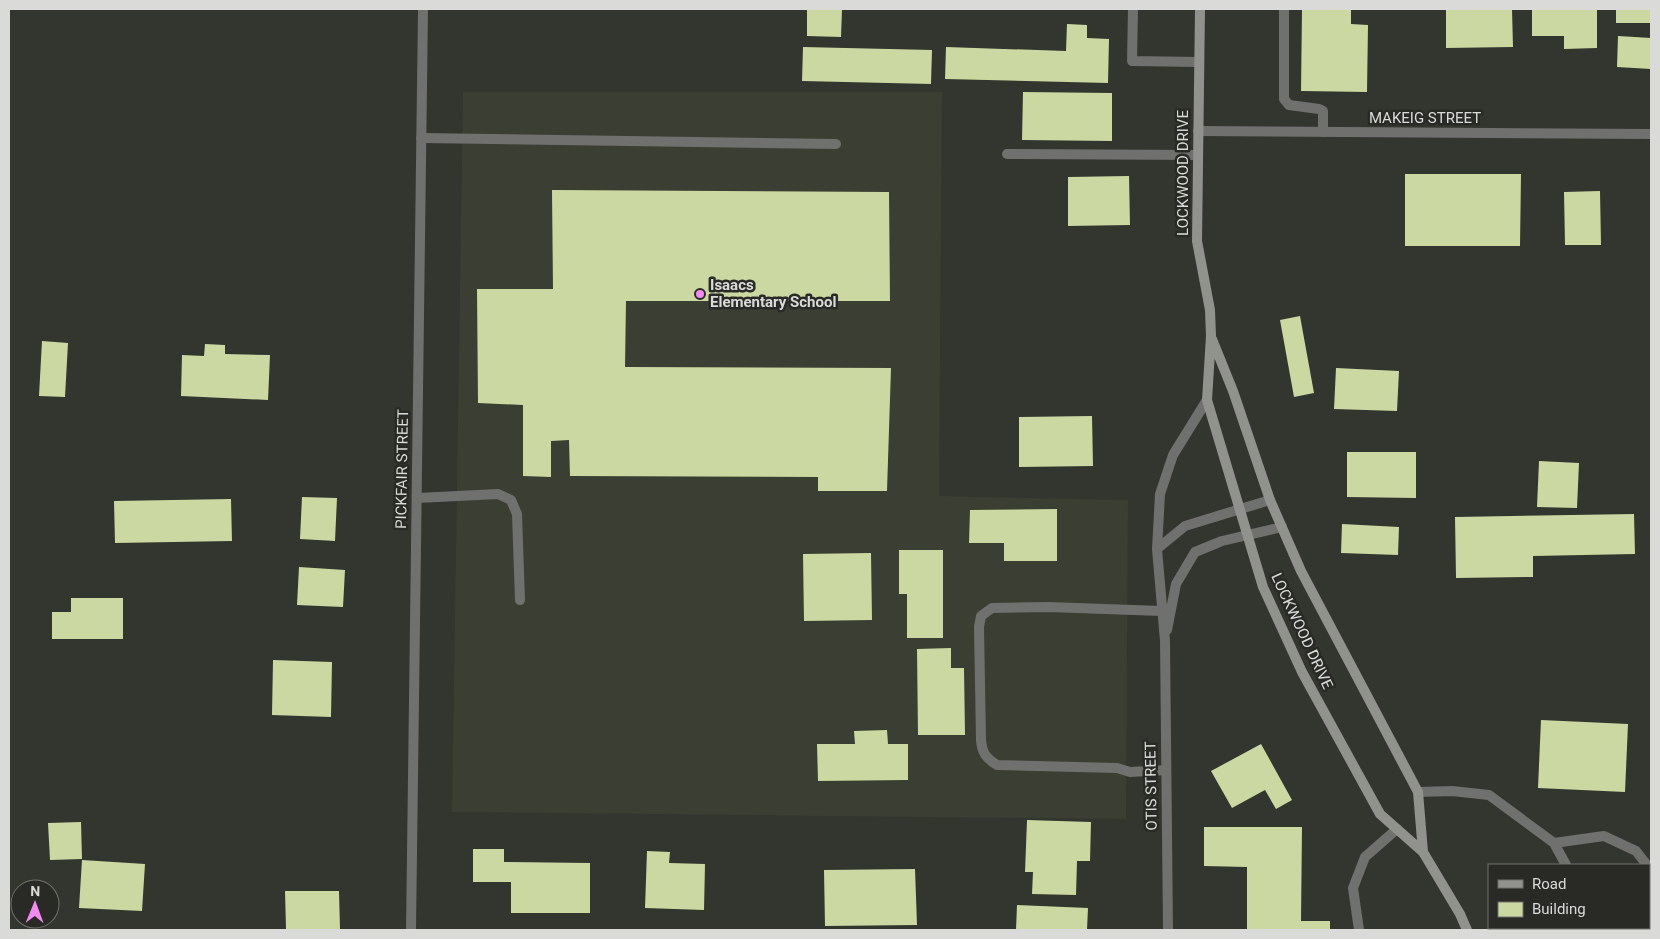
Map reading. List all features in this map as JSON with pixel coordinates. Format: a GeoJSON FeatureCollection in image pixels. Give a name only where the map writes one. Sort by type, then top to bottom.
{"type":"FeatureCollection","features":[{"type":"Feature","properties":{"kind":"main road","name":"LOCKWOOD DRIVE"},"geometry":{"type":"LineString","coordinates":[[1200,9],[1197,241],[1210,310],[1211,336],[1207,400],[1263,587],[1302,672],[1380,814],[1423,852],[1460,914],[1467,930]]}},
{"type":"Feature","properties":{"kind":"main road","name":"LOCKWOOD DRIVE"},"geometry":{"type":"LineString","coordinates":[[1211,336],[1233,391],[1270,500],[1301,571],[1418,792],[1423,852]]}},
{"type":"Feature","properties":{"kind":"street","name":"PICKFAIR STREET"},"geometry":{"type":"LineString","coordinates":[[411,930],[423,9]]}},
{"type":"Feature","properties":{"kind":"street"},"geometry":{"type":"LineString","coordinates":[[1133,9],[1132,61],[1199,62]]}},
{"type":"Feature","properties":{"kind":"street"},"geometry":{"type":"LineString","coordinates":[[1284,9],[1284,99],[1289,105],[1323,111],[1323,132]]}},
{"type":"Feature","properties":{"kind":"street","name":"MAKEIG STREET"},"geometry":{"type":"LineString","coordinates":[[1198,131],[1651,134]]}},
{"type":"Feature","properties":{"kind":"street"},"geometry":{"type":"LineString","coordinates":[[422,138],[836,144]]}},
{"type":"Feature","properties":{"kind":"street"},"geometry":{"type":"LineString","coordinates":[[1007,154],[1198,155]]}},
{"type":"Feature","properties":{"kind":"street","name":"OTIS STREET"},"geometry":{"type":"LineString","coordinates":[[1168,930],[1165,641],[1157,550],[1160,494],[1173,455],[1207,400]]}},
{"type":"Feature","properties":{"kind":"street"},"geometry":{"type":"LineString","coordinates":[[417,498],[498,494],[511,500],[517,514],[520,600]]}},
{"type":"Feature","properties":{"kind":"street"},"geometry":{"type":"LineString","coordinates":[[1157,550],[1185,526],[1270,500]]}},
{"type":"Feature","properties":{"kind":"street","name":"OTIS STREET"},"geometry":{"type":"LineString","coordinates":[[1165,641],[1176,584],[1195,552],[1222,541],[1282,527]]}},
{"type":"Feature","properties":{"kind":"street"},"geometry":{"type":"LineString","coordinates":[[1162,611],[992,608],[981,616],[979,627],[981,731],[982,750],[987,758],[997,765],[1117,768],[1130,772],[1166,770]]}},
{"type":"Feature","properties":{"kind":"street"},"geometry":{"type":"LineString","coordinates":[[1418,792],[1452,791],[1489,795],[1554,844],[1565,864]]}},
{"type":"Feature","properties":{"kind":"street"},"geometry":{"type":"LineString","coordinates":[[1359,930],[1353,888],[1365,857],[1397,829]]}},
{"type":"Feature","properties":{"kind":"street"},"geometry":{"type":"LineString","coordinates":[[1554,844],[1604,836],[1636,851],[1646,864]]}},
{"type":"Feature","properties":{"kind":"shaded area","name":"Isaacs Elementary School"},"geometry":{"type":"Polygon","coordinates":[[[463,92],[942,92],[939,496],[1128,500],[1126,819],[452,812],[463,92]]]}},
{"type":"Feature","properties":{"kind":"building"},"geometry":{"type":"Polygon","coordinates":[[[807,9],[842,9],[841,37],[807,36],[807,9]]]}},
{"type":"Feature","properties":{"kind":"building"},"geometry":{"type":"Polygon","coordinates":[[[1302,9],[1351,9],[1351,24],[1368,25],[1367,92],[1301,91],[1302,9]]]}},
{"type":"Feature","properties":{"kind":"building"},"geometry":{"type":"Polygon","coordinates":[[[1446,9],[1512,9],[1513,47],[1446,48],[1446,9]]]}},
{"type":"Feature","properties":{"kind":"building"},"geometry":{"type":"Polygon","coordinates":[[[1532,9],[1597,9],[1597,48],[1564,49],[1564,36],[1532,36],[1532,9]]]}},
{"type":"Feature","properties":{"kind":"building"},"geometry":{"type":"Polygon","coordinates":[[[1616,9],[1651,9],[1651,23],[1616,23],[1616,9]]]}},
{"type":"Feature","properties":{"kind":"building"},"geometry":{"type":"Polygon","coordinates":[[[1067,24],[1087,25],[1087,38],[1109,39],[1108,83],[945,79],[946,47],[1066,51],[1067,24]]]}},
{"type":"Feature","properties":{"kind":"building"},"geometry":{"type":"Polygon","coordinates":[[[1618,36],[1651,38],[1651,69],[1617,67],[1618,36]]]}},
{"type":"Feature","properties":{"kind":"building"},"geometry":{"type":"Polygon","coordinates":[[[803,47],[932,50],[931,84],[802,81],[803,47]]]}},
{"type":"Feature","properties":{"kind":"building"},"geometry":{"type":"Polygon","coordinates":[[[1023,92],[1112,93],[1112,141],[1022,140],[1023,92]]]}},
{"type":"Feature","properties":{"kind":"building"},"geometry":{"type":"Polygon","coordinates":[[[1405,174],[1521,174],[1520,246],[1405,246],[1405,174]]]}},
{"type":"Feature","properties":{"kind":"building"},"geometry":{"type":"Polygon","coordinates":[[[1129,176],[1130,225],[1068,226],[1068,177],[1129,176]]]}},
{"type":"Feature","properties":{"kind":"building"},"geometry":{"type":"Polygon","coordinates":[[[552,190],[889,192],[890,301],[626,301],[625,367],[891,368],[887,491],[818,491],[818,477],[570,476],[569,440],[551,441],[551,477],[523,476],[523,405],[478,403],[477,289],[553,289],[552,190]]]}},
{"type":"Feature","properties":{"kind":"building"},"geometry":{"type":"Polygon","coordinates":[[[1600,191],[1601,245],[1565,245],[1564,192],[1600,191]]]}},
{"type":"Feature","properties":{"kind":"building"},"geometry":{"type":"Polygon","coordinates":[[[1300,316],[1314,393],[1294,397],[1280,320],[1300,316]]]}},
{"type":"Feature","properties":{"kind":"building"},"geometry":{"type":"Polygon","coordinates":[[[42,341],[68,343],[65,397],[39,396],[42,341]]]}},
{"type":"Feature","properties":{"kind":"building"},"geometry":{"type":"Polygon","coordinates":[[[205,344],[225,345],[225,354],[270,355],[268,400],[181,396],[182,355],[204,356],[205,344]]]}},
{"type":"Feature","properties":{"kind":"building"},"geometry":{"type":"Polygon","coordinates":[[[1336,368],[1399,371],[1397,411],[1334,409],[1336,368]]]}},
{"type":"Feature","properties":{"kind":"building"},"geometry":{"type":"Polygon","coordinates":[[[1092,416],[1093,466],[1019,467],[1019,417],[1092,416]]]}},
{"type":"Feature","properties":{"kind":"building"},"geometry":{"type":"Polygon","coordinates":[[[1347,452],[1416,452],[1416,498],[1347,497],[1347,452]]]}},
{"type":"Feature","properties":{"kind":"building"},"geometry":{"type":"Polygon","coordinates":[[[1539,461],[1579,463],[1577,508],[1537,507],[1539,461]]]}},
{"type":"Feature","properties":{"kind":"building"},"geometry":{"type":"Polygon","coordinates":[[[302,497],[337,498],[335,541],[300,539],[302,497]]]}},
{"type":"Feature","properties":{"kind":"building"},"geometry":{"type":"Polygon","coordinates":[[[231,499],[232,541],[115,543],[114,501],[231,499]]]}},
{"type":"Feature","properties":{"kind":"building"},"geometry":{"type":"Polygon","coordinates":[[[1057,509],[1057,561],[1004,561],[1004,543],[969,543],[970,510],[1057,509]]]}},
{"type":"Feature","properties":{"kind":"building"},"geometry":{"type":"Polygon","coordinates":[[[1634,514],[1635,554],[1533,556],[1533,577],[1456,578],[1455,517],[1634,514]]]}},
{"type":"Feature","properties":{"kind":"building"},"geometry":{"type":"Polygon","coordinates":[[[1342,524],[1399,527],[1398,555],[1341,553],[1342,524]]]}},
{"type":"Feature","properties":{"kind":"building"},"geometry":{"type":"Polygon","coordinates":[[[899,550],[943,550],[943,638],[907,638],[907,594],[899,594],[899,550]]]}},
{"type":"Feature","properties":{"kind":"building"},"geometry":{"type":"Polygon","coordinates":[[[871,553],[872,620],[804,621],[803,554],[871,553]]]}},
{"type":"Feature","properties":{"kind":"building"},"geometry":{"type":"Polygon","coordinates":[[[299,567],[345,570],[343,607],[297,605],[299,567]]]}},
{"type":"Feature","properties":{"kind":"building"},"geometry":{"type":"Polygon","coordinates":[[[71,598],[123,598],[123,639],[52,639],[52,612],[71,612],[71,598]]]}},
{"type":"Feature","properties":{"kind":"building"},"geometry":{"type":"Polygon","coordinates":[[[951,648],[951,668],[964,668],[965,735],[918,735],[917,649],[951,648]]]}},
{"type":"Feature","properties":{"kind":"building"},"geometry":{"type":"Polygon","coordinates":[[[273,660],[332,662],[331,717],[272,715],[273,660]]]}},
{"type":"Feature","properties":{"kind":"building"},"geometry":{"type":"Polygon","coordinates":[[[1541,720],[1628,724],[1625,792],[1538,788],[1541,720]]]}},
{"type":"Feature","properties":{"kind":"building"},"geometry":{"type":"Polygon","coordinates":[[[887,730],[888,744],[908,744],[908,780],[818,781],[817,744],[855,744],[854,731],[887,730]]]}},
{"type":"Feature","properties":{"kind":"building"},"geometry":{"type":"Polygon","coordinates":[[[1261,744],[1292,800],[1276,809],[1265,790],[1232,808],[1211,771],[1261,744]]]}},
{"type":"Feature","properties":{"kind":"building"},"geometry":{"type":"Polygon","coordinates":[[[1027,820],[1091,822],[1090,861],[1077,861],[1076,895],[1032,894],[1033,872],[1025,872],[1027,820]]]}},
{"type":"Feature","properties":{"kind":"building"},"geometry":{"type":"Polygon","coordinates":[[[81,822],[82,859],[50,860],[48,823],[81,822]]]}},
{"type":"Feature","properties":{"kind":"building"},"geometry":{"type":"Polygon","coordinates":[[[1204,827],[1302,827],[1301,921],[1330,921],[1330,930],[1247,930],[1247,867],[1204,866],[1204,827]]]}},
{"type":"Feature","properties":{"kind":"building"},"geometry":{"type":"Polygon","coordinates":[[[473,849],[504,849],[504,862],[590,863],[590,913],[511,913],[511,882],[473,882],[473,849]]]}},
{"type":"Feature","properties":{"kind":"building"},"geometry":{"type":"Polygon","coordinates":[[[647,851],[670,852],[669,863],[705,864],[704,910],[645,908],[647,851]]]}},
{"type":"Feature","properties":{"kind":"building"},"geometry":{"type":"Polygon","coordinates":[[[82,860],[145,864],[142,911],[79,908],[82,860]]]}},
{"type":"Feature","properties":{"kind":"building"},"geometry":{"type":"Polygon","coordinates":[[[915,869],[917,925],[825,926],[824,870],[915,869]]]}},
{"type":"Feature","properties":{"kind":"building"},"geometry":{"type":"Polygon","coordinates":[[[285,891],[339,891],[340,929],[286,929],[285,891]]]}},
{"type":"Feature","properties":{"kind":"building"},"geometry":{"type":"Polygon","coordinates":[[[1017,905],[1088,908],[1087,930],[1016,930],[1017,905]]]}},
{"type":"Feature","properties":{"kind":"place","name":"Isaacs Elementary School"},"geometry":{"type":"Point","coordinates":[700,294]}}]}
